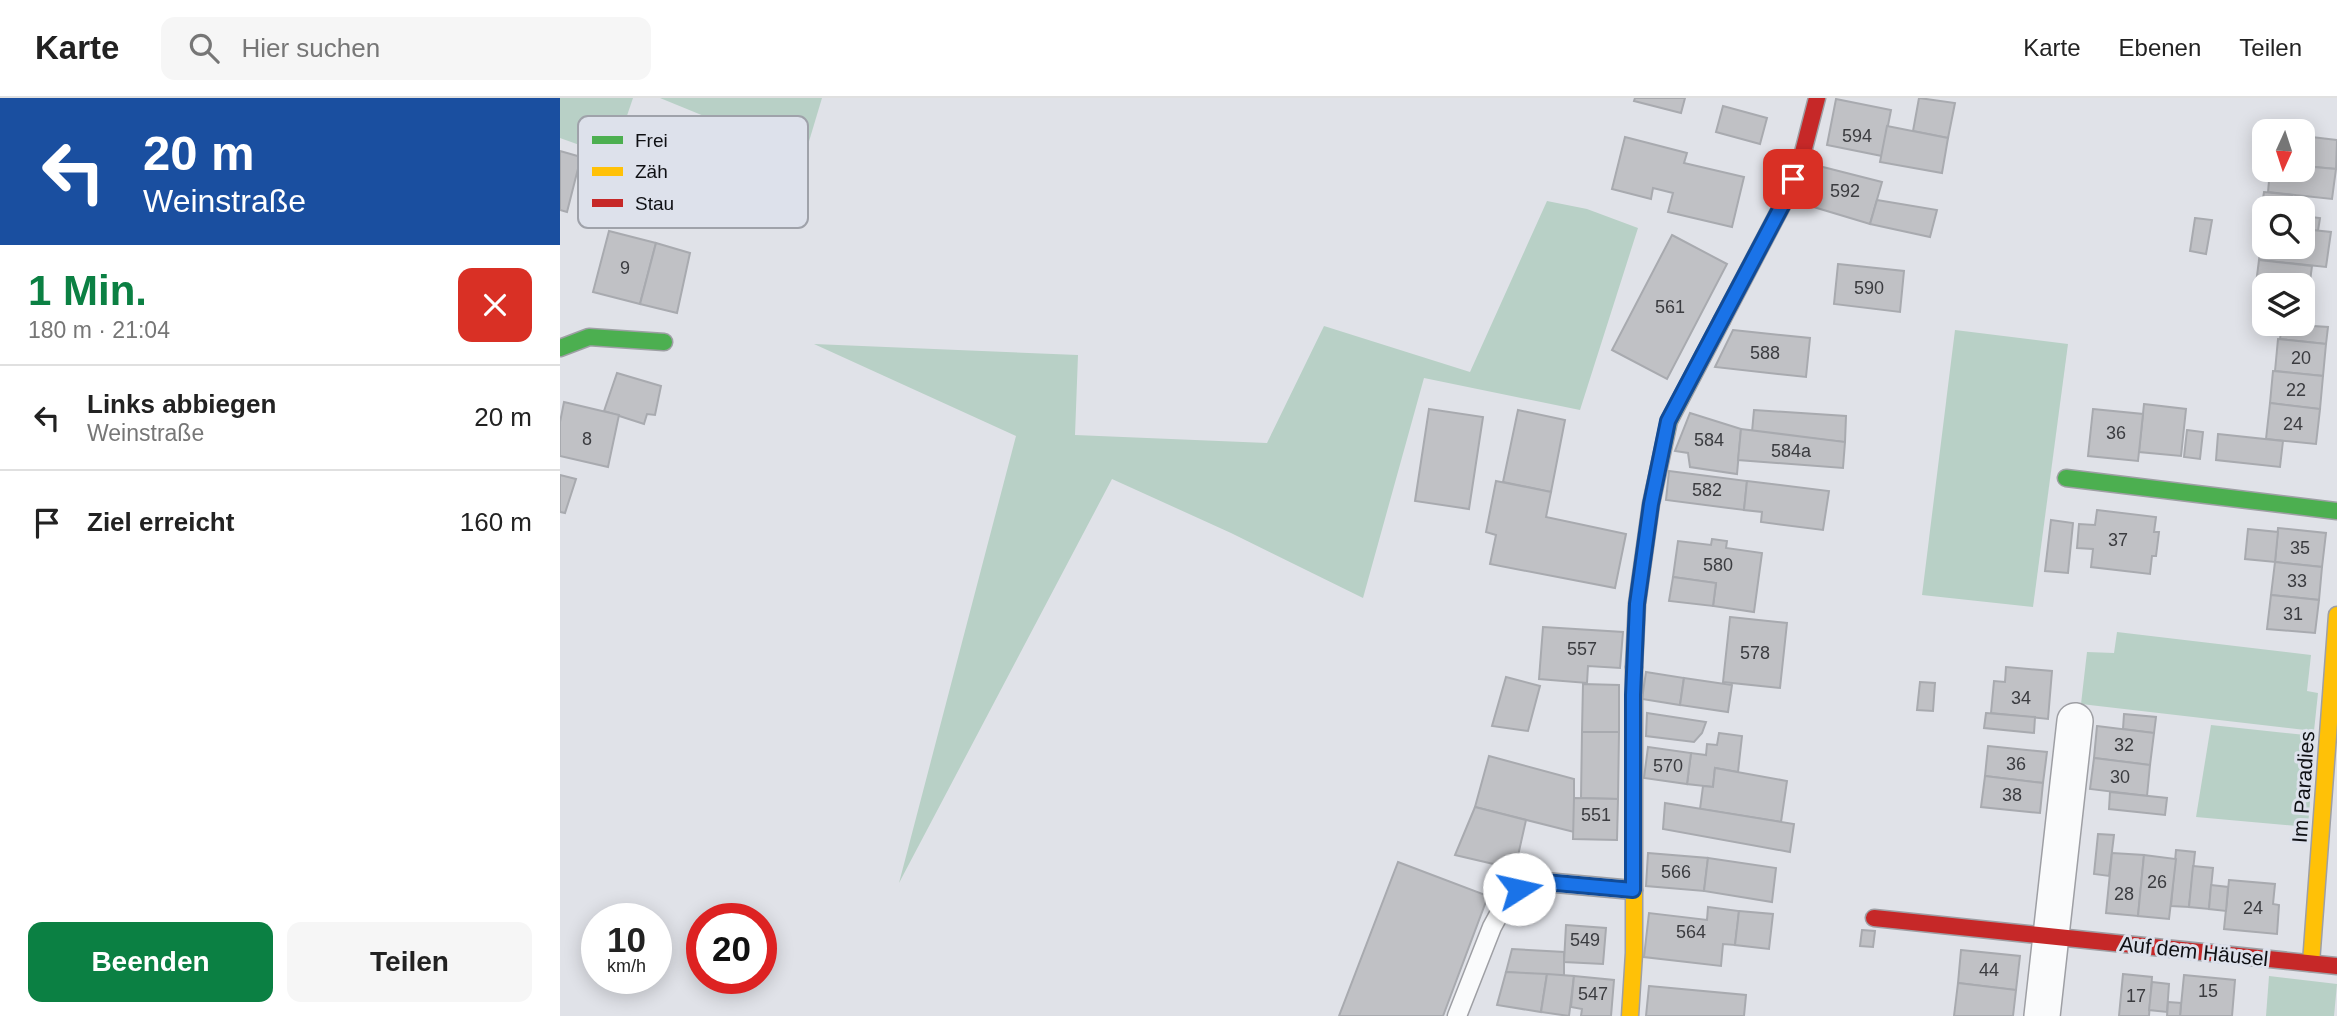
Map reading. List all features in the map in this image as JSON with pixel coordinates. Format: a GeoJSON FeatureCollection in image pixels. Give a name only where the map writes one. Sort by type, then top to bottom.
{"type":"FeatureCollection","features":[{"type":"Feature","properties":{"kind":"street"},"geometry":{"type":"LineString","coordinates":[[1630,1016],[1634,954],[1633,695],[1637,604],[1651,504],[1668,421],[1786,198],[1801,160],[1817,98]]}},
{"type":"Feature","properties":{"kind":"street"},"geometry":{"type":"LineString","coordinates":[[560,348],[589,337],[664,342]]}},
{"type":"Feature","properties":{"kind":"street"},"geometry":{"type":"LineString","coordinates":[[2066,478],[2337,511]]}},
{"type":"Feature","properties":{"kind":"street","name":"Im Paradies"},"geometry":{"type":"LineString","coordinates":[[2311,963],[2337,615]]}},
{"type":"Feature","properties":{"kind":"street"},"geometry":{"type":"LineString","coordinates":[[2042,1016],[2075,720]]}},
{"type":"Feature","properties":{"kind":"street","name":"Auf dem Häusel"},"geometry":{"type":"LineString","coordinates":[[1874,918],[2337,966]]}},
{"type":"Feature","properties":{"kind":"lane"},"geometry":{"type":"LineString","coordinates":[[1457,1016],[1492,927],[1504,905],[1519,889],[1545,882],[1633,890]]}},
{"type":"Feature","properties":{"kind":"green space"},"geometry":{"type":"Polygon","coordinates":[[[560,98],[633,98],[627,116],[578,116],[578,144],[560,138],[560,98]]]}},
{"type":"Feature","properties":{"kind":"green space"},"geometry":{"type":"Polygon","coordinates":[[[660,98],[822,98],[808,145],[808,116],[704,116],[660,98]]]}},
{"type":"Feature","properties":{"kind":"green space"},"geometry":{"type":"Polygon","coordinates":[[[1547,201],[1587,209],[1638,228],[1580,410],[1424,378],[1363,598],[1231,533],[1112,479],[899,883],[1016,436],[814,344],[1078,355],[1075,435],[1267,443],[1324,326],[1470,372],[1547,201]]]}},
{"type":"Feature","properties":{"kind":"green space"},"geometry":{"type":"Polygon","coordinates":[[[1955,330],[2068,344],[2033,607],[1922,595],[1955,330]]]}},
{"type":"Feature","properties":{"kind":"green space"},"geometry":{"type":"Polygon","coordinates":[[[2117,632],[2311,655],[2307,691],[2318,693],[2314,731],[2081,704],[2087,652],[2114,653],[2117,632]]]}},
{"type":"Feature","properties":{"kind":"green space"},"geometry":{"type":"Polygon","coordinates":[[[2211,725],[2315,736],[2308,827],[2196,817],[2211,725]]]}},
{"type":"Feature","properties":{"kind":"green space"},"geometry":{"type":"Polygon","coordinates":[[[2269,976],[2337,984],[2334,1016],[2266,1016],[2269,976]]]}},
{"type":"Feature","properties":{"kind":"building"},"geometry":{"type":"Polygon","coordinates":[[[1635,98],[1685,98],[1681,113],[1634,101],[1635,98]]]}},
{"type":"Feature","properties":{"kind":"building"},"geometry":{"type":"Polygon","coordinates":[[[1919,98],[1955,103],[1948,138],[1913,131],[1919,98]]]}},
{"type":"Feature","properties":{"kind":"building"},"geometry":{"type":"Polygon","coordinates":[[[1836,99],[1891,110],[1882,156],[1827,145],[1836,99]]]}},
{"type":"Feature","properties":{"kind":"building"},"geometry":{"type":"Polygon","coordinates":[[[1723,106],[1767,118],[1760,144],[1716,132],[1723,106]]]}},
{"type":"Feature","properties":{"kind":"building"},"geometry":{"type":"Polygon","coordinates":[[[1887,126],[1948,138],[1942,173],[1880,162],[1887,126]]]}},
{"type":"Feature","properties":{"kind":"building"},"geometry":{"type":"Polygon","coordinates":[[[1625,137],[1687,153],[1684,163],[1744,177],[1732,227],[1668,212],[1673,193],[1653,188],[1651,199],[1612,189],[1625,137]]]}},
{"type":"Feature","properties":{"kind":"building"},"geometry":{"type":"Polygon","coordinates":[[[2315,137],[2337,140],[2336,169],[2315,167],[2315,137]]]}},
{"type":"Feature","properties":{"kind":"building"},"geometry":{"type":"Polygon","coordinates":[[[560,151],[578,156],[578,169],[567,212],[560,210],[560,151]]]}},
{"type":"Feature","properties":{"kind":"building"},"geometry":{"type":"Polygon","coordinates":[[[1819,166],[1882,182],[1870,224],[1807,205],[1819,166]]]}},
{"type":"Feature","properties":{"kind":"building"},"geometry":{"type":"Polygon","coordinates":[[[2315,167],[2336,169],[2332,199],[2268,192],[2269,182],[2315,182],[2315,167]]]}},
{"type":"Feature","properties":{"kind":"building"},"geometry":{"type":"Polygon","coordinates":[[[2264,192],[2292,195],[2292,196],[2263,196],[2264,192]]]}},
{"type":"Feature","properties":{"kind":"building"},"geometry":{"type":"Polygon","coordinates":[[[1877,200],[1937,210],[1930,237],[1870,224],[1877,200]]]}},
{"type":"Feature","properties":{"kind":"building"},"geometry":{"type":"Polygon","coordinates":[[[2315,217],[2320,218],[2318,231],[2315,231],[2315,217]]]}},
{"type":"Feature","properties":{"kind":"building"},"geometry":{"type":"Polygon","coordinates":[[[2195,218],[2212,220],[2206,254],[2190,251],[2195,218]]]}},
{"type":"Feature","properties":{"kind":"building"},"geometry":{"type":"Polygon","coordinates":[[[2315,230],[2331,232],[2326,267],[2259,260],[2315,259],[2315,230]]]}},
{"type":"Feature","properties":{"kind":"building"},"geometry":{"type":"Polygon","coordinates":[[[609,231],[656,243],[640,304],[593,292],[609,231]]]}},
{"type":"Feature","properties":{"kind":"building"},"geometry":{"type":"Polygon","coordinates":[[[1672,235],[1727,264],[1667,379],[1612,350],[1672,235]]]}},
{"type":"Feature","properties":{"kind":"building"},"geometry":{"type":"Polygon","coordinates":[[[656,243],[690,253],[677,313],[640,304],[656,243]]]}},
{"type":"Feature","properties":{"kind":"building"},"geometry":{"type":"Polygon","coordinates":[[[2259,260],[2312,266],[2311,273],[2257,273],[2259,260]]]}},
{"type":"Feature","properties":{"kind":"building"},"geometry":{"type":"Polygon","coordinates":[[[1838,264],[1904,271],[1900,312],[1834,304],[1838,264]]]}},
{"type":"Feature","properties":{"kind":"building"},"geometry":{"type":"Polygon","coordinates":[[[2315,326],[2328,327],[2326,344],[2280,339],[2280,336],[2315,336],[2315,326]]]}},
{"type":"Feature","properties":{"kind":"building"},"geometry":{"type":"Polygon","coordinates":[[[1733,330],[1810,338],[1806,377],[1715,367],[1733,330]]]}},
{"type":"Feature","properties":{"kind":"building"},"geometry":{"type":"Polygon","coordinates":[[[2278,339],[2326,344],[2323,376],[2275,371],[2278,339]]]}},
{"type":"Feature","properties":{"kind":"building"},"geometry":{"type":"Polygon","coordinates":[[[2273,371],[2323,376],[2320,409],[2270,403],[2273,371]]]}},
{"type":"Feature","properties":{"kind":"building"},"geometry":{"type":"Polygon","coordinates":[[[617,373],[661,386],[655,415],[647,414],[644,424],[604,411],[617,373]]]}},
{"type":"Feature","properties":{"kind":"building"},"geometry":{"type":"Polygon","coordinates":[[[564,402],[619,415],[608,467],[560,456],[560,422],[564,402]]]}},
{"type":"Feature","properties":{"kind":"building"},"geometry":{"type":"Polygon","coordinates":[[[2270,403],[2320,409],[2316,444],[2266,439],[2270,403]]]}},
{"type":"Feature","properties":{"kind":"building"},"geometry":{"type":"Polygon","coordinates":[[[2144,404],[2186,409],[2181,456],[2139,452],[2144,404]]]}},
{"type":"Feature","properties":{"kind":"building"},"geometry":{"type":"Polygon","coordinates":[[[1429,409],[1483,417],[1469,509],[1415,501],[1429,409]]]}},
{"type":"Feature","properties":{"kind":"building"},"geometry":{"type":"Polygon","coordinates":[[[2093,409],[2143,414],[2138,461],[2088,456],[2093,409]]]}},
{"type":"Feature","properties":{"kind":"building"},"geometry":{"type":"Polygon","coordinates":[[[1518,410],[1565,420],[1551,492],[1503,482],[1518,410]]]}},
{"type":"Feature","properties":{"kind":"building"},"geometry":{"type":"Polygon","coordinates":[[[1754,410],[1846,416],[1845,442],[1752,432],[1754,410]]]}},
{"type":"Feature","properties":{"kind":"building"},"geometry":{"type":"Polygon","coordinates":[[[1690,413],[1741,429],[1737,474],[1690,467],[1688,453],[1675,451],[1690,413]]]}},
{"type":"Feature","properties":{"kind":"building"},"geometry":{"type":"Polygon","coordinates":[[[1741,429],[1845,442],[1843,468],[1738,460],[1741,429]]]}},
{"type":"Feature","properties":{"kind":"building"},"geometry":{"type":"Polygon","coordinates":[[[2187,430],[2203,432],[2200,459],[2184,457],[2187,430]]]}},
{"type":"Feature","properties":{"kind":"building"},"geometry":{"type":"Polygon","coordinates":[[[2218,434],[2283,441],[2280,467],[2216,460],[2218,434]]]}},
{"type":"Feature","properties":{"kind":"building"},"geometry":{"type":"Polygon","coordinates":[[[1669,471],[1747,481],[1744,510],[1666,500],[1669,471]]]}},
{"type":"Feature","properties":{"kind":"building"},"geometry":{"type":"Polygon","coordinates":[[[560,475],[576,479],[565,513],[560,512],[560,475]]]}},
{"type":"Feature","properties":{"kind":"building"},"geometry":{"type":"Polygon","coordinates":[[[1496,481],[1551,492],[1546,517],[1626,534],[1615,588],[1490,564],[1496,535],[1486,532],[1496,481]]]}},
{"type":"Feature","properties":{"kind":"building"},"geometry":{"type":"Polygon","coordinates":[[[1747,481],[1829,491],[1823,530],[1761,522],[1762,512],[1744,510],[1747,481]]]}},
{"type":"Feature","properties":{"kind":"building"},"geometry":{"type":"Polygon","coordinates":[[[2097,510],[2156,517],[2154,532],[2159,532],[2150,574],[2091,567],[2093,549],[2077,548],[2079,524],[2095,525],[2097,510]]]}},
{"type":"Feature","properties":{"kind":"building"},"geometry":{"type":"Polygon","coordinates":[[[2051,520],[2073,523],[2068,573],[2045,571],[2051,520]]]}},
{"type":"Feature","properties":{"kind":"building"},"geometry":{"type":"Polygon","coordinates":[[[2278,528],[2326,533],[2322,567],[2275,562],[2278,528]]]}},
{"type":"Feature","properties":{"kind":"building"},"geometry":{"type":"Polygon","coordinates":[[[2248,529],[2278,532],[2275,562],[2245,559],[2248,529]]]}},
{"type":"Feature","properties":{"kind":"building"},"geometry":{"type":"Polygon","coordinates":[[[1712,539],[1727,541],[1726,548],[1762,553],[1754,612],[1713,606],[1716,583],[1673,577],[1678,541],[1711,545],[1712,539]]]}},
{"type":"Feature","properties":{"kind":"building"},"geometry":{"type":"Polygon","coordinates":[[[2275,562],[2322,567],[2319,600],[2271,595],[2275,562]]]}},
{"type":"Feature","properties":{"kind":"building"},"geometry":{"type":"Polygon","coordinates":[[[1673,577],[1716,583],[1713,606],[1669,601],[1673,577]]]}},
{"type":"Feature","properties":{"kind":"building"},"geometry":{"type":"Polygon","coordinates":[[[2271,595],[2319,600],[2315,633],[2267,629],[2271,595]]]}},
{"type":"Feature","properties":{"kind":"building"},"geometry":{"type":"Polygon","coordinates":[[[1730,617],[1787,623],[1780,688],[1723,682],[1730,617]]]}},
{"type":"Feature","properties":{"kind":"building"},"geometry":{"type":"Polygon","coordinates":[[[1543,627],[1623,632],[1620,668],[1588,666],[1587,683],[1539,679],[1543,627]]]}},
{"type":"Feature","properties":{"kind":"building"},"geometry":{"type":"Polygon","coordinates":[[[2006,667],[2052,671],[2048,719],[1991,713],[1994,681],[2005,682],[2006,667]]]}},
{"type":"Feature","properties":{"kind":"building"},"geometry":{"type":"Polygon","coordinates":[[[1646,672],[1684,678],[1680,705],[1642,699],[1646,672]]]}},
{"type":"Feature","properties":{"kind":"building"},"geometry":{"type":"Polygon","coordinates":[[[1506,677],[1540,686],[1528,731],[1492,726],[1506,677]]]}},
{"type":"Feature","properties":{"kind":"building"},"geometry":{"type":"Polygon","coordinates":[[[1684,678],[1732,685],[1728,712],[1680,705],[1684,678]]]}},
{"type":"Feature","properties":{"kind":"building"},"geometry":{"type":"Polygon","coordinates":[[[1920,682],[1935,683],[1933,711],[1917,710],[1920,682]]]}},
{"type":"Feature","properties":{"kind":"building"},"geometry":{"type":"Polygon","coordinates":[[[1583,684],[1619,685],[1619,732],[1582,732],[1583,684]]]}},
{"type":"Feature","properties":{"kind":"building"},"geometry":{"type":"Polygon","coordinates":[[[1647,713],[1706,722],[1702,733],[1694,742],[1646,736],[1647,713]]]}},
{"type":"Feature","properties":{"kind":"building"},"geometry":{"type":"Polygon","coordinates":[[[1986,713],[2035,717],[2034,733],[1984,728],[1986,713]]]}},
{"type":"Feature","properties":{"kind":"building"},"geometry":{"type":"Polygon","coordinates":[[[2124,714],[2156,717],[2154,733],[2123,729],[2124,714]]]}},
{"type":"Feature","properties":{"kind":"building"},"geometry":{"type":"Polygon","coordinates":[[[2097,726],[2154,733],[2150,765],[2094,758],[2097,726]]]}},
{"type":"Feature","properties":{"kind":"building"},"geometry":{"type":"Polygon","coordinates":[[[1582,732],[1619,732],[1618,799],[1581,798],[1582,732]]]}},
{"type":"Feature","properties":{"kind":"building"},"geometry":{"type":"Polygon","coordinates":[[[1719,733],[1742,736],[1738,772],[1715,768],[1713,787],[1687,784],[1691,753],[1706,755],[1707,744],[1717,745],[1719,733]]]}},
{"type":"Feature","properties":{"kind":"building"},"geometry":{"type":"Polygon","coordinates":[[[1988,746],[2047,752],[2043,783],[1985,776],[1988,746]]]}},
{"type":"Feature","properties":{"kind":"building"},"geometry":{"type":"Polygon","coordinates":[[[1648,747],[1691,753],[1687,784],[1644,778],[1648,747]]]}},
{"type":"Feature","properties":{"kind":"building"},"geometry":{"type":"Polygon","coordinates":[[[1489,756],[1574,779],[1574,832],[1475,807],[1489,756]]]}},
{"type":"Feature","properties":{"kind":"building"},"geometry":{"type":"Polygon","coordinates":[[[2094,758],[2150,765],[2147,796],[2090,789],[2094,758]]]}},
{"type":"Feature","properties":{"kind":"building"},"geometry":{"type":"Polygon","coordinates":[[[1715,768],[1787,781],[1781,822],[1700,809],[1703,786],[1713,787],[1715,768]]]}},
{"type":"Feature","properties":{"kind":"building"},"geometry":{"type":"Polygon","coordinates":[[[1985,776],[2043,783],[2040,813],[1981,807],[1985,776]]]}},
{"type":"Feature","properties":{"kind":"building"},"geometry":{"type":"Polygon","coordinates":[[[2110,792],[2167,798],[2165,815],[2109,809],[2110,792]]]}},
{"type":"Feature","properties":{"kind":"building"},"geometry":{"type":"Polygon","coordinates":[[[1574,798],[1618,799],[1617,840],[1573,839],[1574,798]]]}},
{"type":"Feature","properties":{"kind":"building"},"geometry":{"type":"Polygon","coordinates":[[[1665,803],[1794,824],[1790,852],[1663,829],[1665,803]]]}},
{"type":"Feature","properties":{"kind":"building"},"geometry":{"type":"Polygon","coordinates":[[[1475,807],[1526,820],[1515,869],[1455,855],[1475,807]]]}},
{"type":"Feature","properties":{"kind":"building"},"geometry":{"type":"Polygon","coordinates":[[[2098,834],[2114,835],[2109,876],[2094,874],[2098,834]]]}},
{"type":"Feature","properties":{"kind":"building"},"geometry":{"type":"Polygon","coordinates":[[[2176,850],[2195,852],[2189,907],[2171,906],[2176,850]]]}},
{"type":"Feature","properties":{"kind":"building"},"geometry":{"type":"Polygon","coordinates":[[[1648,853],[1708,858],[1704,891],[1646,886],[1648,853]]]}},
{"type":"Feature","properties":{"kind":"building"},"geometry":{"type":"Polygon","coordinates":[[[2112,853],[2144,855],[2138,916],[2106,913],[2112,853]]]}},
{"type":"Feature","properties":{"kind":"building"},"geometry":{"type":"Polygon","coordinates":[[[2144,855],[2176,859],[2169,919],[2138,916],[2144,855]]]}},
{"type":"Feature","properties":{"kind":"building"},"geometry":{"type":"Polygon","coordinates":[[[1708,858],[1776,868],[1772,902],[1704,891],[1708,858]]]}},
{"type":"Feature","properties":{"kind":"building"},"geometry":{"type":"Polygon","coordinates":[[[1398,862],[1488,896],[1443,1016],[1339,1016],[1398,862]]]}},
{"type":"Feature","properties":{"kind":"building"},"geometry":{"type":"Polygon","coordinates":[[[2193,866],[2213,868],[2209,909],[2189,907],[2193,866]]]}},
{"type":"Feature","properties":{"kind":"building"},"geometry":{"type":"Polygon","coordinates":[[[2229,880],[2275,884],[2273,904],[2279,905],[2277,934],[2224,929],[2229,880]]]}},
{"type":"Feature","properties":{"kind":"building"},"geometry":{"type":"Polygon","coordinates":[[[2211,885],[2228,887],[2226,911],[2209,909],[2211,885]]]}},
{"type":"Feature","properties":{"kind":"building"},"geometry":{"type":"Polygon","coordinates":[[[1708,907],[1739,911],[1735,945],[1723,944],[1721,966],[1644,957],[1649,913],[1707,920],[1708,907]]]}},
{"type":"Feature","properties":{"kind":"building"},"geometry":{"type":"Polygon","coordinates":[[[1739,911],[1773,914],[1769,949],[1735,945],[1739,911]]]}},
{"type":"Feature","properties":{"kind":"building"},"geometry":{"type":"Polygon","coordinates":[[[1566,925],[1606,928],[1603,964],[1564,962],[1566,925]]]}},
{"type":"Feature","properties":{"kind":"building"},"geometry":{"type":"Polygon","coordinates":[[[1862,930],[1875,931],[1873,947],[1860,946],[1862,930]]]}},
{"type":"Feature","properties":{"kind":"building"},"geometry":{"type":"Polygon","coordinates":[[[1512,949],[1564,952],[1564,976],[1506,972],[1512,949]]]}},
{"type":"Feature","properties":{"kind":"building"},"geometry":{"type":"Polygon","coordinates":[[[1961,950],[2020,956],[2016,990],[1958,983],[1961,950]]]}},
{"type":"Feature","properties":{"kind":"building"},"geometry":{"type":"Polygon","coordinates":[[[1506,972],[1547,974],[1541,1012],[1497,1005],[1506,972]]]}},
{"type":"Feature","properties":{"kind":"building"},"geometry":{"type":"Polygon","coordinates":[[[1547,974],[1574,976],[1569,1016],[1541,1012],[1547,974]]]}},
{"type":"Feature","properties":{"kind":"building"},"geometry":{"type":"Polygon","coordinates":[[[2123,974],[2152,977],[2149,1016],[2119,1016],[2123,974]]]}},
{"type":"Feature","properties":{"kind":"building"},"geometry":{"type":"Polygon","coordinates":[[[2184,975],[2235,980],[2232,1016],[2180,1016],[2184,975]]]}},
{"type":"Feature","properties":{"kind":"building"},"geometry":{"type":"Polygon","coordinates":[[[1574,976],[1614,980],[1611,1016],[1581,1016],[1582,1009],[1571,1007],[1574,976]]]}},
{"type":"Feature","properties":{"kind":"building"},"geometry":{"type":"Polygon","coordinates":[[[2152,982],[2169,984],[2167,1012],[2149,1010],[2152,982]]]}},
{"type":"Feature","properties":{"kind":"building"},"geometry":{"type":"Polygon","coordinates":[[[1958,983],[2016,990],[2013,1016],[1954,1016],[1958,983]]]}},
{"type":"Feature","properties":{"kind":"building"},"geometry":{"type":"Polygon","coordinates":[[[1649,986],[1746,995],[1744,1016],[1646,1016],[1649,986]]]}},
{"type":"Feature","properties":{"kind":"building"},"geometry":{"type":"Polygon","coordinates":[[[2168,1002],[2181,1003],[2180,1016],[2167,1016],[2168,1002]]]}},
{"type":"Feature","properties":{"kind":"traffic: fast"},"geometry":{"type":"LineString","coordinates":[[1634,667],[1637,604],[1651,504],[1669,421],[1722,320]]}},
{"type":"Feature","properties":{"kind":"traffic: fast"},"geometry":{"type":"LineString","coordinates":[[560,348],[589,337],[664,342]]}},
{"type":"Feature","properties":{"kind":"traffic: fast"},"geometry":{"type":"LineString","coordinates":[[2066,478],[2337,511]]}},
{"type":"Feature","properties":{"kind":"traffic: slow"},"geometry":{"type":"LineString","coordinates":[[2311,963],[2337,615]]}},
{"type":"Feature","properties":{"kind":"traffic: slow"},"geometry":{"type":"LineString","coordinates":[[1630,1016],[1634,953],[1634,667]]}},
{"type":"Feature","properties":{"kind":"traffic: jam"},"geometry":{"type":"LineString","coordinates":[[1722,320],[1786,198],[1801,160],[1817,98]]}},
{"type":"Feature","properties":{"kind":"traffic: jam"},"geometry":{"type":"LineString","coordinates":[[1874,918],[2337,966]]}},
{"type":"Feature","properties":{"kind":"route"},"geometry":{"type":"LineString","coordinates":[[1519,889],[1545,882],[1633,890],[1633,695],[1637,604],[1651,504],[1668,421],[1786,198],[1793,179]]}}]}
